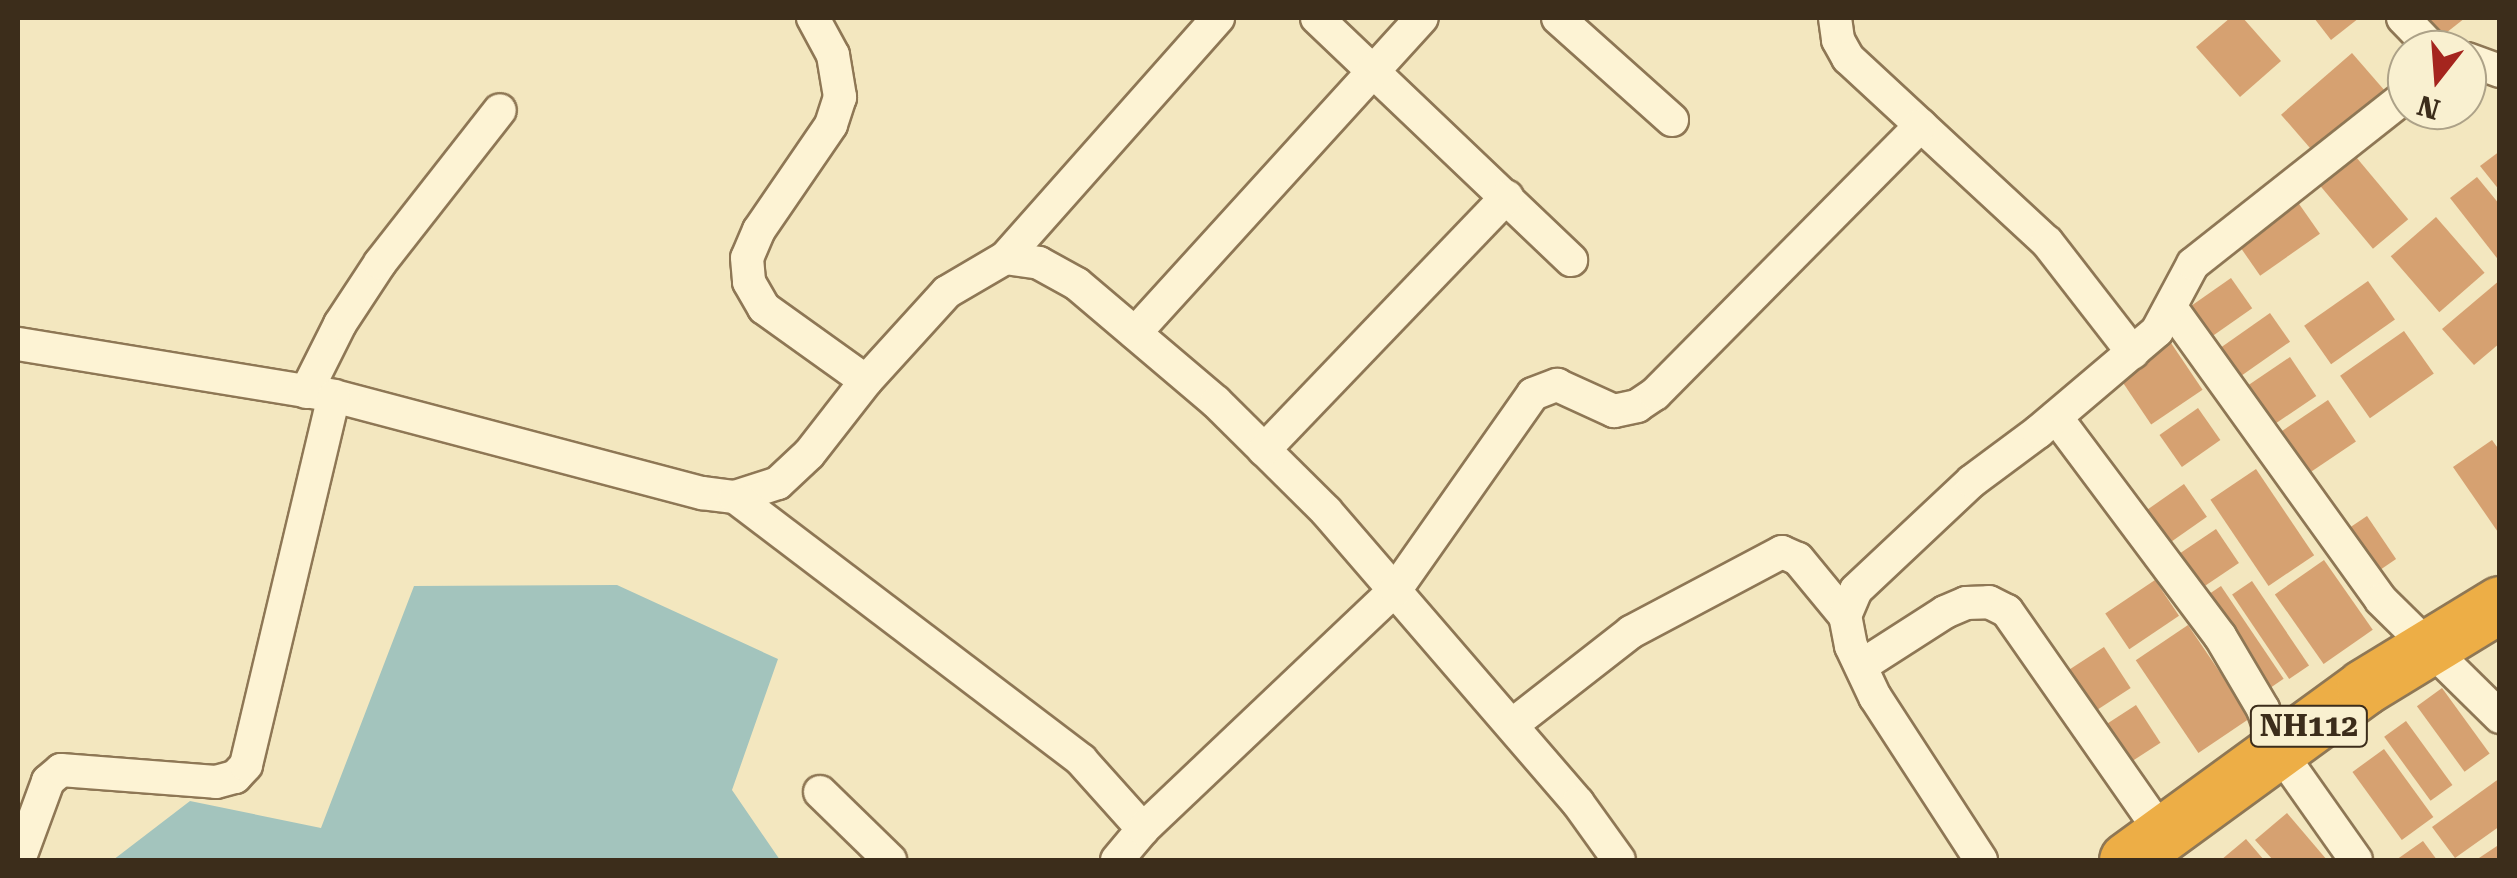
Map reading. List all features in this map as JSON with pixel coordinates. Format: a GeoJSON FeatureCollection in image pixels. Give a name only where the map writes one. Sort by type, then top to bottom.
{"type":"FeatureCollection","features":[{"type":"Feature","properties":{"kind":"highway","name":"NH112"},"geometry":{"type":"LineString","coordinates":[[2144,847],[2278,748],[2500,604]]}},
{"type":"Feature","properties":{"kind":"street"},"geometry":{"type":"LineString","coordinates":[[813,18],[833,55],[840,97],[831,124],[759,230],[747,258],[749,282],[764,308],[866,381]]}},
{"type":"Feature","properties":{"kind":"street"},"geometry":{"type":"LineString","coordinates":[[1317,18],[1571,260]]}},
{"type":"Feature","properties":{"kind":"street"},"geometry":{"type":"LineString","coordinates":[[1135,333],[1377,72],[1422,18]]}},
{"type":"Feature","properties":{"kind":"street"},"geometry":{"type":"LineString","coordinates":[[1558,18],[1672,120]]}},
{"type":"Feature","properties":{"kind":"street"},"geometry":{"type":"LineString","coordinates":[[1835,18],[1838,40],[1848,58],[2047,242],[2134,352]]}},
{"type":"Feature","properties":{"kind":"street"},"geometry":{"type":"LineString","coordinates":[[18,344],[320,394],[702,493],[735,498],[778,483],[809,454],[866,381],[946,292],[1005,258],[1214,19]]}},
{"type":"Feature","properties":{"kind":"street"},"geometry":{"type":"LineString","coordinates":[[22,841],[48,781],[61,770],[216,782],[235,776],[246,765],[320,394],[340,324],[380,263],[500,110]]}},
{"type":"Feature","properties":{"kind":"street"},"geometry":{"type":"LineString","coordinates":[[1845,616],[1856,590],[1972,481],[2056,418],[2157,331],[2193,264],[2387,111]]}},
{"type":"Feature","properties":{"kind":"street"},"geometry":{"type":"LineString","coordinates":[[1117,860],[1144,829],[1396,588],[1533,394],[1557,386],[1614,411],[1646,400],[1921,125]]}},
{"type":"Feature","properties":{"kind":"street"},"geometry":{"type":"LineString","coordinates":[[1264,450],[1506,197]]}},
{"type":"Feature","properties":{"kind":"street"},"geometry":{"type":"LineString","coordinates":[[1005,258],[1039,263],[1077,284],[1264,450],[1396,588],[1619,860]]}},
{"type":"Feature","properties":{"kind":"street"},"geometry":{"type":"LineString","coordinates":[[2172,309],[2381,600],[2500,716]]}},
{"type":"Feature","properties":{"kind":"street"},"geometry":{"type":"LineString","coordinates":[[2056,418],[2220,636],[2262,710],[2278,748],[2356,860]]}},
{"type":"Feature","properties":{"kind":"street"},"geometry":{"type":"LineString","coordinates":[[735,498],[1081,760],[1144,829]]}},
{"type":"Feature","properties":{"kind":"street"},"geometry":{"type":"LineString","coordinates":[[1512,726],[1631,632],[1782,552],[1798,559],[1812,573],[1845,616],[1875,698],[1981,860]]}},
{"type":"Feature","properties":{"kind":"street"},"geometry":{"type":"LineString","coordinates":[[1861,666],[1945,612],[1966,604],[1989,602],[2007,611],[2144,847]]}},
{"type":"Feature","properties":{"kind":"street"},"geometry":{"type":"LineString","coordinates":[[820,792],[890,860]]}},
{"type":"Feature","properties":{"kind":"water"},"geometry":{"type":"Polygon","coordinates":[[[617,585],[778,659],[732,790],[780,860],[113,860],[190,801],[321,828],[414,586],[617,585]]]}},
{"type":"Feature","properties":{"kind":"building"},"geometry":{"type":"Polygon","coordinates":[[[2230,18],[2243,18],[2281,61],[2240,97],[2196,47],[2230,18]]]}},
{"type":"Feature","properties":{"kind":"building"},"geometry":{"type":"Polygon","coordinates":[[[2314,18],[2359,18],[2331,40],[2314,18]]]}},
{"type":"Feature","properties":{"kind":"building"},"geometry":{"type":"Polygon","coordinates":[[[2411,18],[2465,18],[2450,30],[2421,30],[2411,18]]]}},
{"type":"Feature","properties":{"kind":"building"},"geometry":{"type":"Polygon","coordinates":[[[2352,53],[2387,93],[2316,155],[2281,115],[2352,53]]]}},
{"type":"Feature","properties":{"kind":"building"},"geometry":{"type":"Polygon","coordinates":[[[2351,151],[2408,219],[2373,249],[2316,181],[2351,151]]]}},
{"type":"Feature","properties":{"kind":"building"},"geometry":{"type":"Polygon","coordinates":[[[2500,151],[2500,191],[2480,166],[2500,151]]]}},
{"type":"Feature","properties":{"kind":"building"},"geometry":{"type":"Polygon","coordinates":[[[2477,177],[2500,205],[2500,262],[2450,198],[2477,177]]]}},
{"type":"Feature","properties":{"kind":"building"},"geometry":{"type":"Polygon","coordinates":[[[2297,201],[2320,234],[2260,276],[2237,243],[2297,201]]]}},
{"type":"Feature","properties":{"kind":"building"},"geometry":{"type":"Polygon","coordinates":[[[2436,217],[2485,273],[2439,312],[2391,256],[2436,217]]]}},
{"type":"Feature","properties":{"kind":"building"},"geometry":{"type":"Polygon","coordinates":[[[2231,278],[2252,308],[2205,342],[2183,311],[2231,278]]]}},
{"type":"Feature","properties":{"kind":"building"},"geometry":{"type":"Polygon","coordinates":[[[2500,280],[2500,343],[2474,365],[2442,329],[2500,280]]]}},
{"type":"Feature","properties":{"kind":"building"},"geometry":{"type":"Polygon","coordinates":[[[2368,281],[2395,320],[2331,364],[2304,326],[2368,281]]]}},
{"type":"Feature","properties":{"kind":"building"},"geometry":{"type":"Polygon","coordinates":[[[2270,313],[2290,342],[2238,378],[2218,349],[2270,313]]]}},
{"type":"Feature","properties":{"kind":"building"},"geometry":{"type":"Polygon","coordinates":[[[2404,331],[2434,374],[2370,418],[2340,376],[2404,331]]]}},
{"type":"Feature","properties":{"kind":"building"},"geometry":{"type":"Polygon","coordinates":[[[2169,340],[2203,390],[2151,424],[2118,375],[2169,340]]]}},
{"type":"Feature","properties":{"kind":"building"},"geometry":{"type":"Polygon","coordinates":[[[2290,357],[2316,396],[2275,424],[2249,385],[2290,357]]]}},
{"type":"Feature","properties":{"kind":"building"},"geometry":{"type":"Polygon","coordinates":[[[2328,400],[2356,441],[2307,474],[2279,433],[2328,400]]]}},
{"type":"Feature","properties":{"kind":"building"},"geometry":{"type":"Polygon","coordinates":[[[2198,408],[2220,440],[2182,467],[2159,435],[2198,408]]]}},
{"type":"Feature","properties":{"kind":"building"},"geometry":{"type":"Polygon","coordinates":[[[2492,440],[2500,451],[2500,535],[2453,467],[2492,440]]]}},
{"type":"Feature","properties":{"kind":"building"},"geometry":{"type":"Polygon","coordinates":[[[2256,469],[2314,555],[2269,586],[2210,500],[2256,469]]]}},
{"type":"Feature","properties":{"kind":"building"},"geometry":{"type":"Polygon","coordinates":[[[2184,484],[2207,517],[2165,546],[2142,513],[2184,484]]]}},
{"type":"Feature","properties":{"kind":"building"},"geometry":{"type":"Polygon","coordinates":[[[2367,516],[2396,559],[2367,579],[2338,536],[2367,516]]]}},
{"type":"Feature","properties":{"kind":"building"},"geometry":{"type":"Polygon","coordinates":[[[2216,529],[2239,563],[2197,592],[2174,558],[2216,529]]]}},
{"type":"Feature","properties":{"kind":"building"},"geometry":{"type":"Polygon","coordinates":[[[2324,560],[2373,630],[2324,664],[2275,594],[2324,560]]]}},
{"type":"Feature","properties":{"kind":"building"},"geometry":{"type":"Polygon","coordinates":[[[2155,580],[2179,616],[2129,649],[2105,614],[2155,580]]]}},
{"type":"Feature","properties":{"kind":"building"},"geometry":{"type":"Polygon","coordinates":[[[2252,581],[2309,666],[2289,679],[2232,594],[2252,581]]]}},
{"type":"Feature","properties":{"kind":"building"},"geometry":{"type":"Polygon","coordinates":[[[2221,586],[2284,679],[2262,693],[2199,601],[2221,586]]]}},
{"type":"Feature","properties":{"kind":"building"},"geometry":{"type":"Polygon","coordinates":[[[2188,625],[2251,718],[2198,753],[2136,660],[2188,625]]]}},
{"type":"Feature","properties":{"kind":"building"},"geometry":{"type":"Polygon","coordinates":[[[2104,647],[2131,688],[2090,714],[2064,673],[2104,647]]]}},
{"type":"Feature","properties":{"kind":"building"},"geometry":{"type":"Polygon","coordinates":[[[2442,688],[2490,754],[2465,772],[2417,706],[2442,688]]]}},
{"type":"Feature","properties":{"kind":"building"},"geometry":{"type":"Polygon","coordinates":[[[2136,705],[2161,743],[2122,768],[2097,730],[2136,705]]]}},
{"type":"Feature","properties":{"kind":"building"},"geometry":{"type":"Polygon","coordinates":[[[2406,721],[2452,785],[2431,801],[2384,737],[2406,721]]]}},
{"type":"Feature","properties":{"kind":"building"},"geometry":{"type":"Polygon","coordinates":[[[2384,749],[2433,817],[2402,840],[2352,772],[2384,749]]]}},
{"type":"Feature","properties":{"kind":"building"},"geometry":{"type":"Polygon","coordinates":[[[2500,778],[2500,826],[2455,858],[2432,827],[2500,778]]]}},
{"type":"Feature","properties":{"kind":"building"},"geometry":{"type":"Polygon","coordinates":[[[2287,813],[2327,860],[2273,860],[2255,840],[2287,813]]]}},
{"type":"Feature","properties":{"kind":"building"},"geometry":{"type":"Polygon","coordinates":[[[2246,839],[2264,860],[2221,860],[2246,839]]]}},
{"type":"Feature","properties":{"kind":"building"},"geometry":{"type":"Polygon","coordinates":[[[2423,841],[2437,860],[2396,860],[2423,841]]]}},
{"type":"Feature","properties":{"kind":"building"},"geometry":{"type":"Polygon","coordinates":[[[2500,844],[2500,860],[2476,860],[2500,844]]]}}]}
